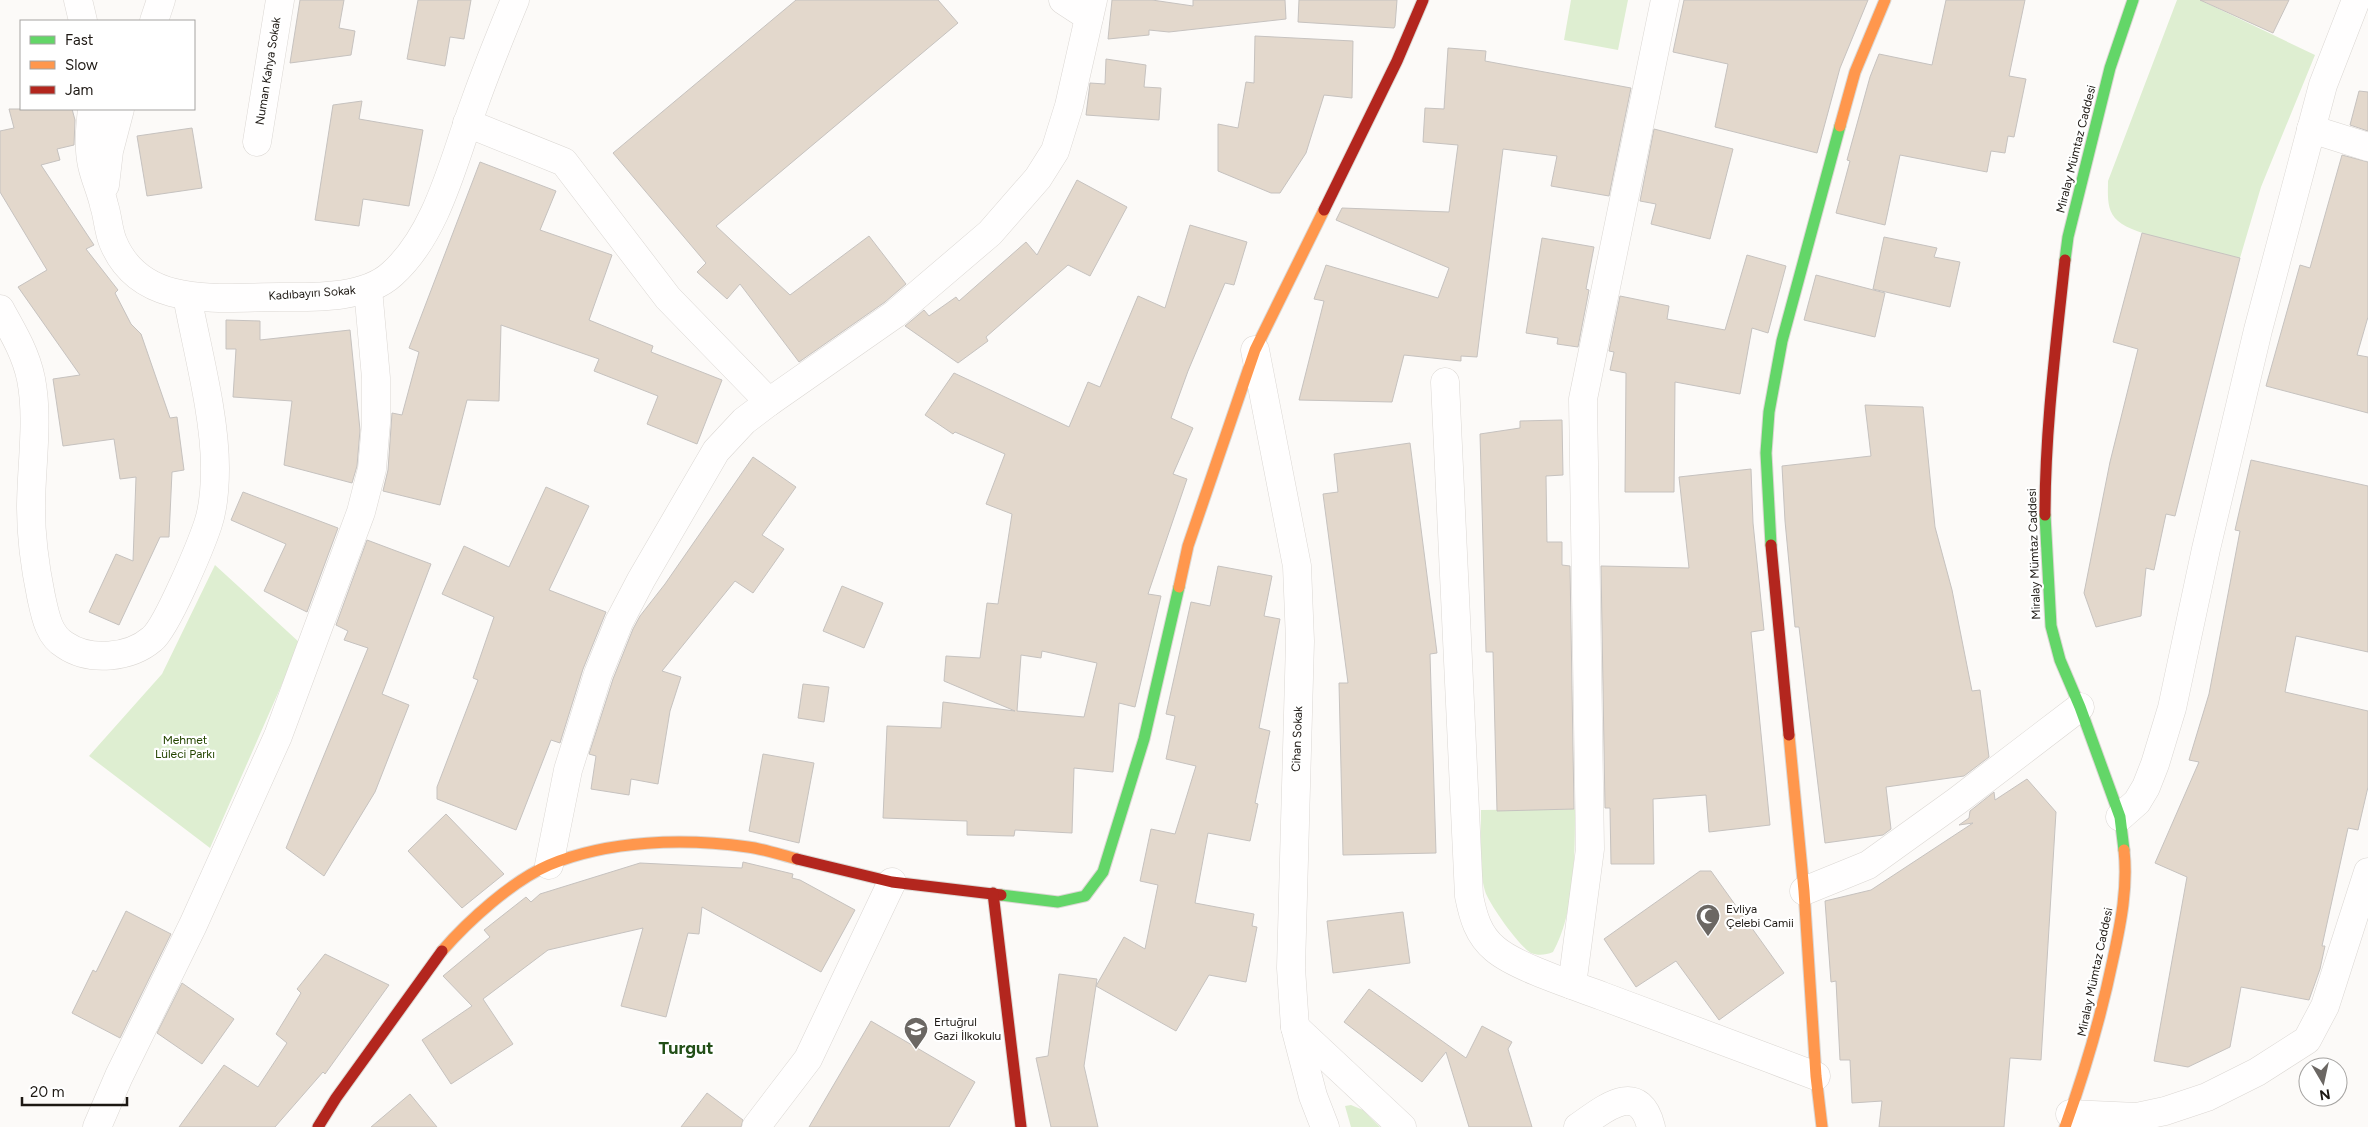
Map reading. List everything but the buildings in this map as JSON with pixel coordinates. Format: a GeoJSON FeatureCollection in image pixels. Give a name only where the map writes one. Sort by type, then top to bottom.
{"type":"FeatureCollection","features":[{"type":"Feature","properties":{"kind":"main road"},"geometry":{"type":"LineString","coordinates":[[318,1127],[336,1098],[439,955],[464,926],[526,877],[549,865],[591,852],[631,845],[687,842],[749,847],[892,882],[1058,902],[1085,896],[1103,872],[1144,739],[1188,546],[1255,350],[1397,61],[1422,0]]}},
{"type":"Feature","properties":{"kind":"main road"},"geometry":{"type":"LineString","coordinates":[[1822,1127],[1816,1076],[1804,891],[1768,514],[1766,453],[1769,412],[1782,341],[1852,80],[1885,0]]}},
{"type":"Feature","properties":{"kind":"main road","name":"Miralay Mümtaz Caddesi"},"geometry":{"type":"LineString","coordinates":[[2068,1121],[2103,1009],[2124,907],[2125,863],[2120,817],[2080,707],[2060,660],[2051,626],[2045,527],[2045,471],[2054,360],[2068,237],[2110,68],[2133,0]]}},
{"type":"Feature","properties":{"kind":"main road"},"geometry":{"type":"LineString","coordinates":[[993,893],[1021,1127]]}},
{"type":"Feature","properties":{"kind":"street"},"geometry":{"type":"LineString","coordinates":[[78,0],[83,20]]}},
{"type":"Feature","properties":{"kind":"street"},"geometry":{"type":"LineString","coordinates":[[154,20],[161,0]]}},
{"type":"Feature","properties":{"kind":"street","name":"Numan Kahya Sokak"},"geometry":{"type":"LineString","coordinates":[[257,142],[280,0]]}},
{"type":"Feature","properties":{"kind":"street","name":"Kadıbayırı Sokak"},"geometry":{"type":"LineString","coordinates":[[92,110],[91,164],[104,204],[113,242],[125,261],[143,279],[160,290],[187,296],[296,297],[368,289],[392,275],[407,258],[424,233],[442,194],[515,0]]}},
{"type":"Feature","properties":{"kind":"street"},"geometry":{"type":"LineString","coordinates":[[549,865],[568,770],[598,674],[624,611],[716,451],[744,421],[895,314],[990,233],[1033,184],[1055,151],[1069,106],[1091,8],[1063,0]]}},
{"type":"Feature","properties":{"kind":"street"},"geometry":{"type":"LineString","coordinates":[[1572,985],[1590,849],[1583,399],[1665,0]]}},
{"type":"Feature","properties":{"kind":"street"},"geometry":{"type":"LineString","coordinates":[[2120,817],[2138,802],[2146,787],[2172,708],[2206,549],[2258,330],[2323,85],[2356,0]]}},
{"type":"Feature","properties":{"kind":"street"},"geometry":{"type":"LineString","coordinates":[[104,204],[105,177],[109,151],[120,110]]}},
{"type":"Feature","properties":{"kind":"street"},"geometry":{"type":"LineString","coordinates":[[468,123],[564,162],[668,298],[769,402]]}},
{"type":"Feature","properties":{"kind":"street"},"geometry":{"type":"LineString","coordinates":[[2311,129],[2368,147]]}},
{"type":"Feature","properties":{"kind":"street"},"geometry":{"type":"LineString","coordinates":[[97,1127],[123,1068],[193,925],[278,736],[360,512],[372,470],[376,423],[376,378],[368,289]]}},
{"type":"Feature","properties":{"kind":"street"},"geometry":{"type":"LineString","coordinates":[[0,309],[26,358],[31,381],[34,408],[32,541],[46,620],[53,634],[64,645],[94,656],[113,655],[135,650],[153,639],[165,623],[208,523],[214,494],[213,434],[187,296]]}},
{"type":"Feature","properties":{"kind":"street","name":"Cihan Sokak"},"geometry":{"type":"LineString","coordinates":[[1255,350],[1297,566],[1300,598],[1291,968],[1295,1027],[1313,1096],[1325,1127]]}},
{"type":"Feature","properties":{"kind":"street"},"geometry":{"type":"LineString","coordinates":[[1445,382],[1469,896],[1473,918],[1482,934],[1494,949],[1514,960],[1572,985],[1816,1076]]}},
{"type":"Feature","properties":{"kind":"street"},"geometry":{"type":"LineString","coordinates":[[1804,891],[1868,865],[1957,801],[2080,707]]}},
{"type":"Feature","properties":{"kind":"street"},"geometry":{"type":"LineString","coordinates":[[2068,1121],[2137,1117],[2164,1111],[2207,1097],[2257,1072],[2306,1040],[2325,1006],[2368,872]]}},
{"type":"Feature","properties":{"kind":"street"},"geometry":{"type":"LineString","coordinates":[[756,1127],[808,1059],[892,882]]}},
{"type":"Feature","properties":{"kind":"street"},"geometry":{"type":"LineString","coordinates":[[1295,1027],[1402,1127]]}},
{"type":"Feature","properties":{"kind":"street"},"geometry":{"type":"LineString","coordinates":[[1578,1127],[1619,1101],[1632,1100],[1643,1107],[1651,1127]]}},
{"type":"Feature","properties":{"kind":"green space"},"geometry":{"type":"Polygon","coordinates":[[[1571,0],[1628,0],[1618,50],[1564,40],[1571,0]]]}},
{"type":"Feature","properties":{"kind":"green space"},"geometry":{"type":"Polygon","coordinates":[[[2177,0],[2200,0],[2315,55],[2261,187],[2240,258],[2141,233],[2118,221],[2110,208],[2108,181],[2177,0]]]}},
{"type":"Feature","properties":{"kind":"green space","name":"Mehmet Lüleci Parkı"},"geometry":{"type":"Polygon","coordinates":[[[215,565],[300,643],[210,848],[89,756],[162,674],[215,565]]]}},
{"type":"Feature","properties":{"kind":"green space"},"geometry":{"type":"Polygon","coordinates":[[[1575,809],[1574,864],[1566,920],[1553,952],[1542,955],[1534,954],[1526,949],[1512,934],[1492,905],[1485,891],[1481,861],[1481,810],[1575,809]]]}},
{"type":"Feature","properties":{"kind":"green space"},"geometry":{"type":"Polygon","coordinates":[[[1351,1105],[1363,1110],[1380,1127],[1351,1127],[1345,1106],[1351,1105]]]}},
{"type":"Feature","properties":{"kind":"traffic: fast"},"geometry":{"type":"LineString","coordinates":[[2065,260],[2068,237],[2110,68],[2133,0]]}},
{"type":"Feature","properties":{"kind":"traffic: fast"},"geometry":{"type":"LineString","coordinates":[[1771,545],[1766,453],[1769,412],[1782,341],[1840,126]]}},
{"type":"Feature","properties":{"kind":"traffic: fast"},"geometry":{"type":"LineString","coordinates":[[2045,515],[2051,626],[2060,660],[2080,707],[2120,817],[2124,850]]}},
{"type":"Feature","properties":{"kind":"traffic: fast"},"geometry":{"type":"LineString","coordinates":[[1001,895],[1058,902],[1085,896],[1103,872],[1144,739],[1179,587]]}},
{"type":"Feature","properties":{"kind":"traffic: slow"},"geometry":{"type":"LineString","coordinates":[[1840,126],[1855,72],[1885,0]]}},
{"type":"Feature","properties":{"kind":"traffic: slow"},"geometry":{"type":"LineString","coordinates":[[1179,587],[1188,546],[1255,350],[1324,210]]}},
{"type":"Feature","properties":{"kind":"traffic: slow"},"geometry":{"type":"LineString","coordinates":[[1789,735],[1804,891],[1816,1076],[1822,1127]]}},
{"type":"Feature","properties":{"kind":"traffic: slow"},"geometry":{"type":"LineString","coordinates":[[442,951],[464,927],[520,881],[549,865],[596,850],[647,843],[698,842],[754,848],[797,859]]}},
{"type":"Feature","properties":{"kind":"traffic: slow"},"geometry":{"type":"LineString","coordinates":[[2065,1127],[2092,1044],[2113,959],[2124,891],[2124,850]]}},
{"type":"Feature","properties":{"kind":"traffic: jam"},"geometry":{"type":"LineString","coordinates":[[1324,210],[1397,61],[1423,0]]}},
{"type":"Feature","properties":{"kind":"traffic: jam"},"geometry":{"type":"LineString","coordinates":[[2045,515],[2049,419],[2065,260]]}},
{"type":"Feature","properties":{"kind":"traffic: jam"},"geometry":{"type":"LineString","coordinates":[[1771,545],[1789,735]]}},
{"type":"Feature","properties":{"kind":"traffic: jam"},"geometry":{"type":"LineString","coordinates":[[797,859],[892,882],[1001,895]]}},
{"type":"Feature","properties":{"kind":"traffic: jam"},"geometry":{"type":"LineString","coordinates":[[993,893],[1021,1127]]}},
{"type":"Feature","properties":{"kind":"traffic: jam"},"geometry":{"type":"LineString","coordinates":[[318,1127],[336,1098],[442,951]]}},
{"type":"Feature","properties":{"kind":"place","name":"Evliya Çelebi Camii"},"geometry":{"type":"Point","coordinates":[1708,937]}},
{"type":"Feature","properties":{"kind":"place","name":"Ertuğrul Gazi İlkokulu"},"geometry":{"type":"Point","coordinates":[916,1050]}},
{"type":"Feature","properties":{"kind":"district","name":"Turgut"},"geometry":{"type":"Point","coordinates":[686,1048]}}]}
